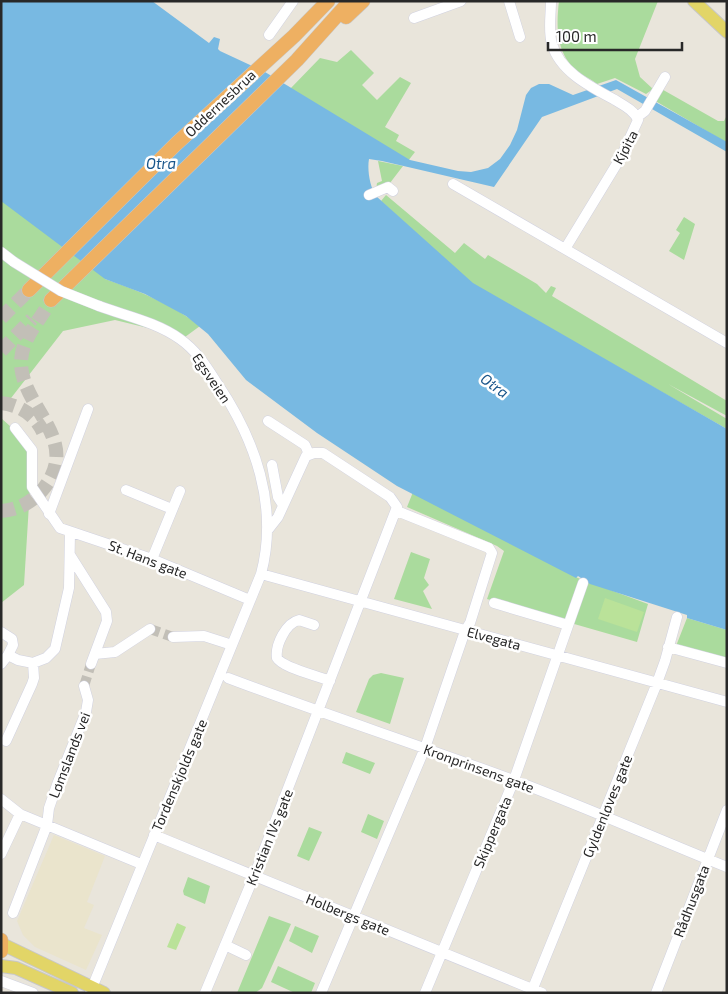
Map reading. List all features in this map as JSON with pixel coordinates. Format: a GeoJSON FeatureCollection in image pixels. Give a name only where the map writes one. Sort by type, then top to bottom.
{"type":"FeatureCollection","features":[{"type":"Feature","properties":{"kind":"highway"},"geometry":{"type":"LineString","coordinates":[[278,48],[289,33],[320,1]]}},
{"type":"Feature","properties":{"kind":"highway"},"geometry":{"type":"LineString","coordinates":[[278,48],[328,1]]}},
{"type":"Feature","properties":{"kind":"highway"},"geometry":{"type":"LineString","coordinates":[[297,60],[350,1]]}},
{"type":"Feature","properties":{"kind":"highway"},"geometry":{"type":"LineString","coordinates":[[297,60],[320,43],[363,1]]}},
{"type":"Feature","properties":{"kind":"highway","name":"Oddernesbrua"},"geometry":{"type":"LineString","coordinates":[[29,290],[176,144],[278,48]]}},
{"type":"Feature","properties":{"kind":"highway","name":"Oddernesbrua"},"geometry":{"type":"LineString","coordinates":[[51,300],[297,60]]}},
{"type":"Feature","properties":{"kind":"main road"},"geometry":{"type":"LineString","coordinates":[[689,1],[701,4],[727,32]]}},
{"type":"Feature","properties":{"kind":"main road"},"geometry":{"type":"LineString","coordinates":[[2,945],[91,990],[104,993]]}},
{"type":"Feature","properties":{"kind":"main road"},"geometry":{"type":"LineString","coordinates":[[1,966],[16,968],[72,993]]}},
{"type":"Feature","properties":{"kind":"street"},"geometry":{"type":"LineString","coordinates":[[269,35],[293,1]]}},
{"type":"Feature","properties":{"kind":"street"},"geometry":{"type":"LineString","coordinates":[[414,18],[461,1]]}},
{"type":"Feature","properties":{"kind":"street"},"geometry":{"type":"LineString","coordinates":[[509,1],[520,37]]}},
{"type":"Feature","properties":{"kind":"street","name":"Kjøita"},"geometry":{"type":"LineString","coordinates":[[551,1],[550,32],[556,53],[570,72],[605,95],[641,114],[635,130],[566,249]]}},
{"type":"Feature","properties":{"kind":"street","name":"Kjøita"},"geometry":{"type":"LineString","coordinates":[[551,13],[556,1]]}},
{"type":"Feature","properties":{"kind":"street"},"geometry":{"type":"LineString","coordinates":[[641,114],[665,77]]}},
{"type":"Feature","properties":{"kind":"street"},"geometry":{"type":"LineString","coordinates":[[453,184],[727,343]]}},
{"type":"Feature","properties":{"kind":"street"},"geometry":{"type":"LineString","coordinates":[[369,195],[388,187],[393,191]]}},
{"type":"Feature","properties":{"kind":"street","name":"Egsveien"},"geometry":{"type":"LineString","coordinates":[[1,252],[61,291],[164,329],[198,354],[230,404],[252,448],[263,486],[267,531],[265,556]]}},
{"type":"Feature","properties":{"kind":"street"},"geometry":{"type":"LineString","coordinates":[[49,514],[88,408]]}},
{"type":"Feature","properties":{"kind":"street"},"geometry":{"type":"LineString","coordinates":[[268,421],[305,445],[309,454]]}},
{"type":"Feature","properties":{"kind":"street","name":"St. Hans gate"},"geometry":{"type":"LineString","coordinates":[[15,428],[32,450],[32,487],[60,528],[152,559],[250,600]]}},
{"type":"Feature","properties":{"kind":"street"},"geometry":{"type":"LineString","coordinates":[[309,454],[323,453],[390,497],[395,501],[397,511]]}},
{"type":"Feature","properties":{"kind":"street"},"geometry":{"type":"LineString","coordinates":[[267,531],[278,517],[309,454]]}},
{"type":"Feature","properties":{"kind":"street"},"geometry":{"type":"LineString","coordinates":[[272,465],[278,496],[283,505]]}},
{"type":"Feature","properties":{"kind":"street"},"geometry":{"type":"LineString","coordinates":[[126,490],[172,509]]}},
{"type":"Feature","properties":{"kind":"street"},"geometry":{"type":"LineString","coordinates":[[152,559],[180,491]]}},
{"type":"Feature","properties":{"kind":"street","name":"Kristian IVs gate"},"geometry":{"type":"LineString","coordinates":[[205,993],[254,876],[397,511]]}},
{"type":"Feature","properties":{"kind":"street","name":"Elvegata"},"geometry":{"type":"LineString","coordinates":[[397,511],[404,512],[489,548],[492,553],[468,627]]}},
{"type":"Feature","properties":{"kind":"street"},"geometry":{"type":"LineString","coordinates":[[1,632],[12,639],[13,645],[4,659],[33,662],[46,658],[55,649],[69,588],[70,532]]}},
{"type":"Feature","properties":{"kind":"street"},"geometry":{"type":"LineString","coordinates":[[70,554],[106,612],[107,621],[93,659],[115,652],[150,629]]}},
{"type":"Feature","properties":{"kind":"street","name":"Tordenskjolds gate"},"geometry":{"type":"LineString","coordinates":[[91,990],[232,645],[260,574],[265,556]]}},
{"type":"Feature","properties":{"kind":"street","name":"Elvegata"},"geometry":{"type":"LineString","coordinates":[[260,574],[468,627],[558,655],[727,702]]}},
{"type":"Feature","properties":{"kind":"street","name":"Skippergata"},"geometry":{"type":"LineString","coordinates":[[425,993],[514,780],[583,583]]}},
{"type":"Feature","properties":{"kind":"street"},"geometry":{"type":"LineString","coordinates":[[494,603],[568,625]]}},
{"type":"Feature","properties":{"kind":"street","name":"Gyldenløves gate"},"geometry":{"type":"LineString","coordinates":[[535,992],[657,683],[677,616]]}},
{"type":"Feature","properties":{"kind":"street"},"geometry":{"type":"LineString","coordinates":[[314,625],[299,620],[290,625],[282,637],[277,655],[284,666],[304,670],[330,681]]}},
{"type":"Feature","properties":{"kind":"street"},"geometry":{"type":"LineString","coordinates":[[321,993],[425,748],[468,627]]}},
{"type":"Feature","properties":{"kind":"street"},"geometry":{"type":"LineString","coordinates":[[172,637],[204,636],[232,645]]}},
{"type":"Feature","properties":{"kind":"street"},"geometry":{"type":"LineString","coordinates":[[668,647],[727,663]]}},
{"type":"Feature","properties":{"kind":"street"},"geometry":{"type":"LineString","coordinates":[[6,741],[32,684],[34,678],[33,662]]}},
{"type":"Feature","properties":{"kind":"street","name":"Kronprinsens gate"},"geometry":{"type":"LineString","coordinates":[[228,678],[604,814],[727,867]]}},
{"type":"Feature","properties":{"kind":"street","name":"Lømslands vei"},"geometry":{"type":"LineString","coordinates":[[13,913],[47,825],[58,782],[86,712],[88,700],[84,686]]}},
{"type":"Feature","properties":{"kind":"street"},"geometry":{"type":"LineString","coordinates":[[1,799],[20,814],[141,864]]}},
{"type":"Feature","properties":{"kind":"street","name":"Rådhusgata"},"geometry":{"type":"LineString","coordinates":[[656,993],[727,810]]}},
{"type":"Feature","properties":{"kind":"street"},"geometry":{"type":"LineString","coordinates":[[1,854],[20,814]]}},
{"type":"Feature","properties":{"kind":"street","name":"Holbergs gate"},"geometry":{"type":"LineString","coordinates":[[154,835],[535,992]]}},
{"type":"Feature","properties":{"kind":"street"},"geometry":{"type":"LineString","coordinates":[[225,945],[246,955]]}},
{"type":"Feature","properties":{"kind":"street"},"geometry":{"type":"LineString","coordinates":[[1,982],[33,993]]}},
{"type":"Feature","properties":{"kind":"shaded area"},"geometry":{"type":"Polygon","coordinates":[[[54,835],[105,856],[87,902],[94,905],[84,928],[102,935],[86,970],[35,947],[23,935],[17,921],[54,835]]]}},
{"type":"Feature","properties":{"kind":"green space"},"geometry":{"type":"Polygon","coordinates":[[[559,1],[658,1],[635,59],[640,77],[653,89],[646,94],[615,78],[597,84],[577,71],[570,64],[561,48],[558,30],[559,1]]]}},
{"type":"Feature","properties":{"kind":"green space"},"geometry":{"type":"Polygon","coordinates":[[[351,50],[374,73],[362,85],[377,100],[400,77],[411,83],[385,127],[399,135],[396,141],[415,152],[408,161],[290,89],[320,58],[337,62],[351,50]]]}},
{"type":"Feature","properties":{"kind":"green space"},"geometry":{"type":"Polygon","coordinates":[[[1,80],[105,279],[155,299],[178,311],[200,326],[185,337],[115,320],[63,331],[1,411],[1,80]]]}},
{"type":"Feature","properties":{"kind":"green space"},"geometry":{"type":"Polygon","coordinates":[[[658,87],[718,121],[724,121],[727,115],[727,143],[652,99],[658,87]]]}},
{"type":"Feature","properties":{"kind":"green space"},"geometry":{"type":"Polygon","coordinates":[[[378,161],[403,166],[380,196],[376,190],[377,183],[382,181],[378,161]]]}},
{"type":"Feature","properties":{"kind":"green space"},"geometry":{"type":"Polygon","coordinates":[[[386,195],[455,253],[464,243],[485,259],[488,255],[537,284],[546,293],[551,286],[556,288],[552,296],[727,401],[727,416],[668,384],[727,419],[727,429],[473,285],[381,201],[386,195]]]}},
{"type":"Feature","properties":{"kind":"green space"},"geometry":{"type":"Polygon","coordinates":[[[684,217],[695,224],[684,260],[669,251],[680,233],[676,230],[684,217]]]}},
{"type":"Feature","properties":{"kind":"green space"},"geometry":{"type":"Polygon","coordinates":[[[1,418],[29,443],[30,488],[24,585],[1,603],[1,418]]]}},
{"type":"Feature","properties":{"kind":"green space"},"geometry":{"type":"Polygon","coordinates":[[[413,492],[578,578],[648,604],[637,642],[487,599],[504,551],[497,546],[407,507],[413,492]]]}},
{"type":"Feature","properties":{"kind":"green space"},"geometry":{"type":"Polygon","coordinates":[[[411,552],[430,559],[424,578],[429,585],[423,591],[432,609],[394,599],[411,552]]]}},
{"type":"Feature","properties":{"kind":"green space"},"geometry":{"type":"Polygon","coordinates":[[[605,598],[644,612],[637,632],[598,619],[605,598]]]}},
{"type":"Feature","properties":{"kind":"green space"},"geometry":{"type":"Polygon","coordinates":[[[687,618],[727,630],[727,659],[676,646],[687,618]]]}},
{"type":"Feature","properties":{"kind":"green space"},"geometry":{"type":"Polygon","coordinates":[[[381,673],[404,678],[390,724],[356,712],[369,679],[373,675],[381,673]]]}},
{"type":"Feature","properties":{"kind":"green space"},"geometry":{"type":"Polygon","coordinates":[[[346,752],[375,763],[370,774],[342,763],[346,752]]]}},
{"type":"Feature","properties":{"kind":"green space"},"geometry":{"type":"Polygon","coordinates":[[[368,814],[384,821],[377,839],[361,832],[368,814]]]}},
{"type":"Feature","properties":{"kind":"green space"},"geometry":{"type":"Polygon","coordinates":[[[309,827],[322,832],[309,861],[297,856],[309,827]]]}},
{"type":"Feature","properties":{"kind":"green space"},"geometry":{"type":"Polygon","coordinates":[[[188,877],[210,886],[205,904],[184,895],[183,891],[188,877]]]}},
{"type":"Feature","properties":{"kind":"green space"},"geometry":{"type":"Polygon","coordinates":[[[269,916],[291,924],[262,988],[255,993],[237,993],[269,916]]]}},
{"type":"Feature","properties":{"kind":"green space"},"geometry":{"type":"Polygon","coordinates":[[[177,923],[186,927],[176,950],[167,947],[177,923]]]}},
{"type":"Feature","properties":{"kind":"green space"},"geometry":{"type":"Polygon","coordinates":[[[295,926],[319,936],[312,953],[289,941],[295,926]]]}},
{"type":"Feature","properties":{"kind":"green space"},"geometry":{"type":"Polygon","coordinates":[[[278,966],[315,983],[311,993],[295,993],[271,982],[278,966]]]}},
{"type":"Feature","properties":{"kind":"water","name":"Otra"},"geometry":{"type":"Polygon","coordinates":[[[1,1],[152,1],[209,43],[214,37],[220,39],[218,49],[220,51],[265,72],[410,160],[458,171],[471,172],[488,168],[500,159],[510,145],[517,130],[526,95],[531,88],[539,84],[549,84],[573,95],[616,80],[727,142],[727,152],[617,89],[542,117],[494,187],[369,159],[368,168],[376,196],[473,283],[727,429],[727,630],[590,584],[578,576],[576,578],[397,486],[317,433],[246,380],[208,334],[186,316],[145,294],[105,279],[1,201],[1,1]]]}},
{"type":"Feature","properties":{"kind":"tunnel"},"geometry":{"type":"LineString","coordinates":[[1,318],[29,290]]}},
{"type":"Feature","properties":{"kind":"tunnel"},"geometry":{"type":"LineString","coordinates":[[1,511],[19,507],[30,501],[40,493],[54,471],[56,455],[54,440],[24,381],[21,365],[27,339],[51,300]]}},
{"type":"Feature","properties":{"kind":"tunnel"},"geometry":{"type":"LineString","coordinates":[[1,351],[32,319]]}},
{"type":"Feature","properties":{"kind":"tunnel"},"geometry":{"type":"LineString","coordinates":[[1,403],[14,406],[26,412],[36,421],[43,432]]}},
{"type":"Feature","properties":{"kind":"tunnel"},"geometry":{"type":"LineString","coordinates":[[150,629],[173,637]]}},
{"type":"Feature","properties":{"kind":"tunnel"},"geometry":{"type":"LineString","coordinates":[[84,686],[91,664]]}}]}
